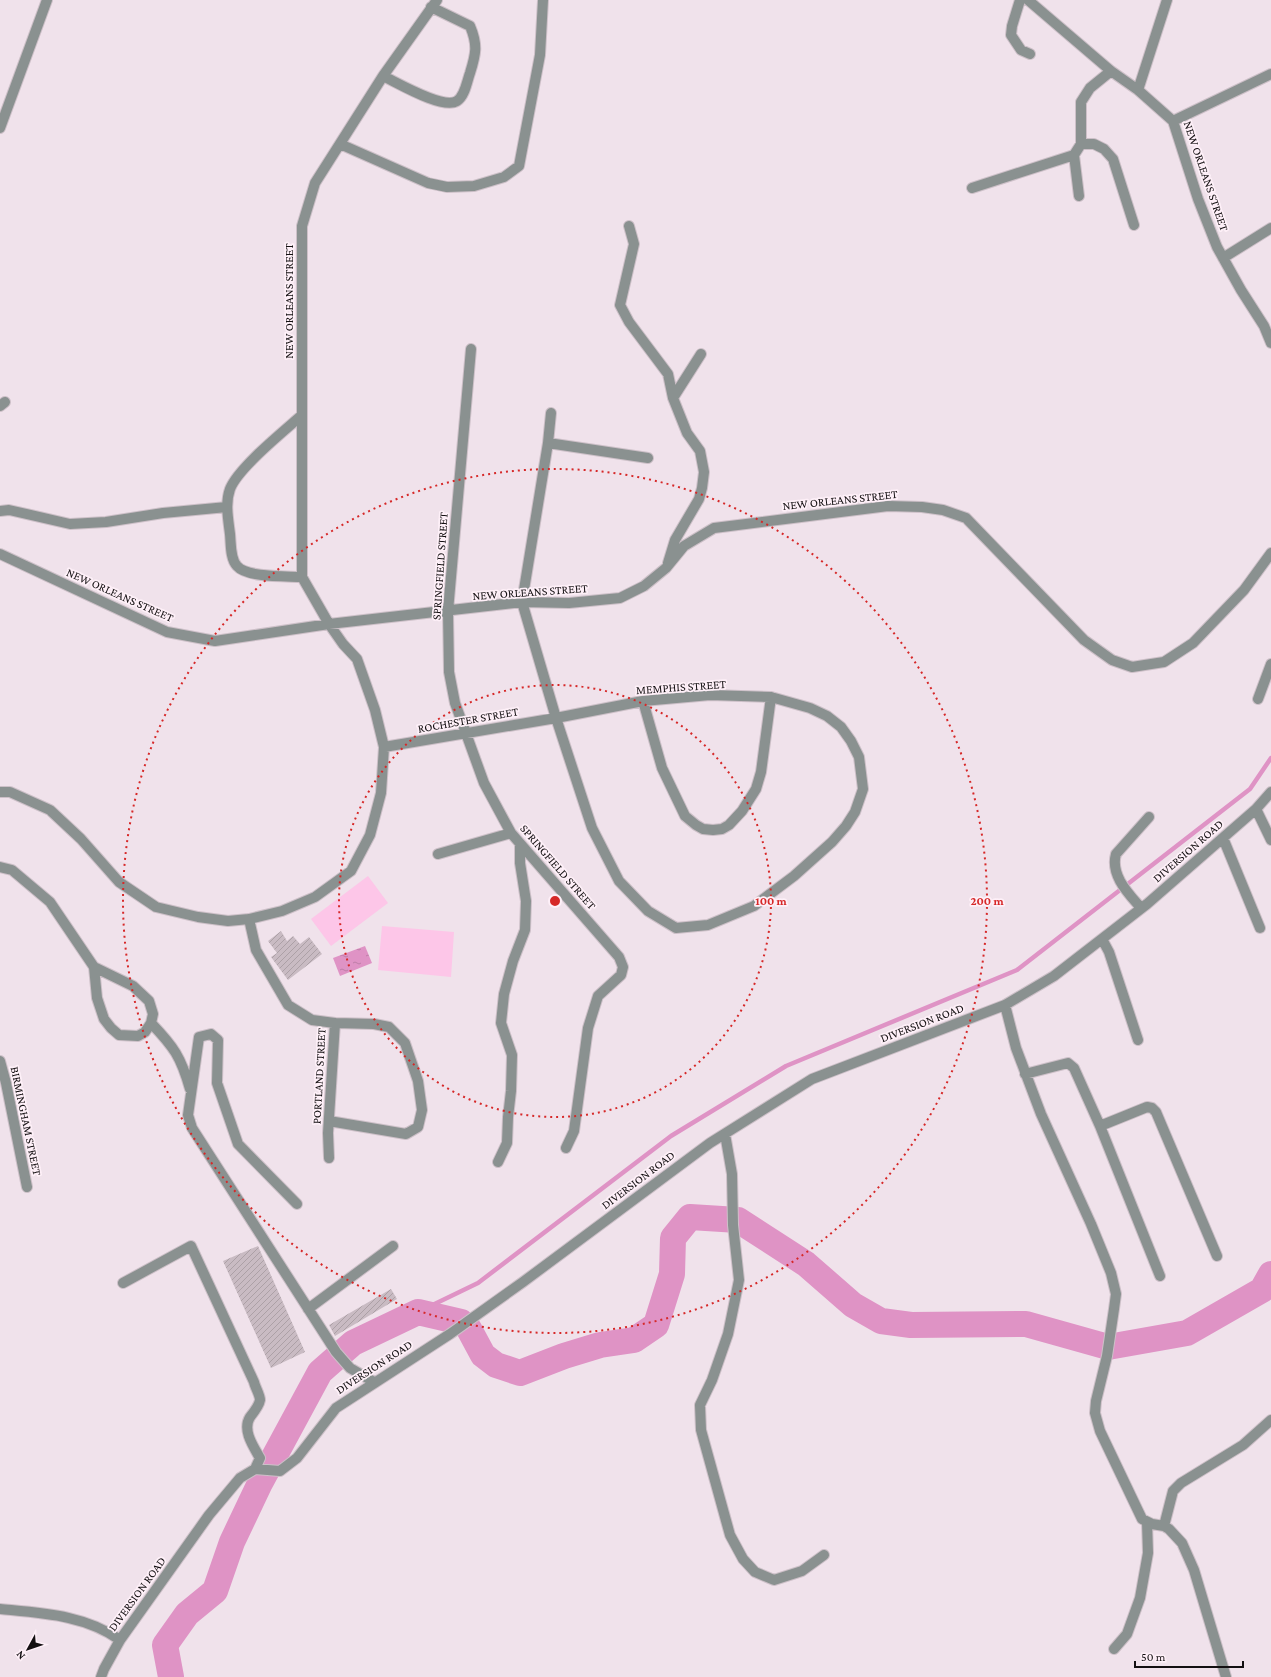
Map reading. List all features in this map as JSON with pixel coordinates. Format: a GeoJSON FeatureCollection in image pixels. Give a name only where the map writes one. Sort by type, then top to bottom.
{"type":"FeatureCollection","features":[{"type":"Feature","properties":{"kind":"street"},"geometry":{"type":"LineString","coordinates":[[0,128],[4,103],[47,0]]}},
{"type":"Feature","properties":{"kind":"street"},"geometry":{"type":"LineString","coordinates":[[340,144],[428,183],[448,187],[474,186],[504,177],[519,166],[540,55],[543,0]]}},
{"type":"Feature","properties":{"kind":"street"},"geometry":{"type":"LineString","coordinates":[[1020,0],[1012,26],[1011,35],[1021,50],[1030,54]]}},
{"type":"Feature","properties":{"kind":"street","name":"NEW ORLEANS STREET"},"geometry":{"type":"LineString","coordinates":[[1028,0],[1111,71],[1138,90],[1174,121],[1198,199],[1217,247],[1241,290],[1268,324],[1271,343]]}},
{"type":"Feature","properties":{"kind":"street"},"geometry":{"type":"LineString","coordinates":[[1138,90],[1167,0]]}},
{"type":"Feature","properties":{"kind":"street"},"geometry":{"type":"LineString","coordinates":[[383,76],[433,100],[447,104],[457,101],[462,96],[474,57],[476,39],[470,26],[434,3]]}},
{"type":"Feature","properties":{"kind":"street","name":"NEW ORLEANS STREET"},"geometry":{"type":"LineString","coordinates":[[0,792],[10,792],[50,810],[81,839],[119,882],[156,907],[198,917],[228,921],[248,919],[282,911],[315,897],[351,871],[370,835],[381,793],[384,747],[375,710],[357,659],[343,644],[329,624],[302,577],[302,226],[315,183],[383,76],[434,3]]}},
{"type":"Feature","properties":{"kind":"street"},"geometry":{"type":"LineString","coordinates":[[972,188],[1074,154],[1081,144],[1081,102],[1090,88],[1111,71]]}},
{"type":"Feature","properties":{"kind":"street"},"geometry":{"type":"LineString","coordinates":[[1174,121],[1271,74]]}},
{"type":"Feature","properties":{"kind":"street"},"geometry":{"type":"LineString","coordinates":[[1081,144],[1094,144],[1104,149],[1113,159],[1134,225]]}},
{"type":"Feature","properties":{"kind":"street"},"geometry":{"type":"LineString","coordinates":[[1074,154],[1078,196]]}},
{"type":"Feature","properties":{"kind":"street"},"geometry":{"type":"LineString","coordinates":[[629,226],[634,244],[620,305],[629,322],[668,374],[673,398],[687,433],[700,451],[704,472],[699,498],[675,540],[666,568]]}},
{"type":"Feature","properties":{"kind":"street"},"geometry":{"type":"LineString","coordinates":[[1223,258],[1271,228]]}},
{"type":"Feature","properties":{"kind":"street","name":"SPRINGFIELD STREET"},"geometry":{"type":"LineString","coordinates":[[471,349],[448,610],[449,672],[455,703],[484,783],[511,833],[619,957],[623,967],[621,975],[598,996],[588,1028],[574,1131],[566,1148]]}},
{"type":"Feature","properties":{"kind":"street"},"geometry":{"type":"LineString","coordinates":[[673,398],[701,354]]}},
{"type":"Feature","properties":{"kind":"street","name":"MEMPHIS STREET"},"geometry":{"type":"LineString","coordinates":[[551,413],[548,443],[522,602],[556,718],[592,828],[619,881],[648,911],[676,928],[708,925],[754,906],[794,876],[832,842],[846,826],[855,812],[863,789],[858,757],[851,741],[841,727],[827,716],[810,708],[772,697],[710,695],[643,701],[556,718]]}},
{"type":"Feature","properties":{"kind":"street"},"geometry":{"type":"LineString","coordinates":[[302,415],[238,474],[230,490],[227,507],[233,558],[237,566],[246,572],[254,574],[302,577]]}},
{"type":"Feature","properties":{"kind":"street"},"geometry":{"type":"LineString","coordinates":[[548,443],[648,458]]}},
{"type":"Feature","properties":{"kind":"street","name":"NEW ORLEANS STREET"},"geometry":{"type":"LineString","coordinates":[[0,554],[167,632],[215,641],[329,624],[522,602],[569,603],[620,598],[644,586],[666,568],[684,546],[714,528],[888,506],[922,507],[943,510],[966,518],[1084,640],[1112,660],[1132,667],[1164,662],[1194,643],[1244,590],[1271,553]]}},
{"type":"Feature","properties":{"kind":"street"},"geometry":{"type":"LineString","coordinates":[[0,510],[9,510],[70,524],[106,522],[164,513],[227,507]]}},
{"type":"Feature","properties":{"kind":"street"},"geometry":{"type":"LineString","coordinates":[[1258,699],[1271,664]]}},
{"type":"Feature","properties":{"kind":"street"},"geometry":{"type":"LineString","coordinates":[[643,701],[662,768],[685,816],[696,825],[713,830],[722,829],[729,825],[742,812],[756,789],[761,772],[772,697]]}},
{"type":"Feature","properties":{"kind":"street","name":"ROCHESTER STREET"},"geometry":{"type":"LineString","coordinates":[[384,747],[556,718]]}},
{"type":"Feature","properties":{"kind":"street","name":"DIVERSION ROAD"},"geometry":{"type":"LineString","coordinates":[[101,1677],[120,1640],[209,1515],[240,1478],[259,1469],[280,1471],[297,1458],[336,1408],[450,1334],[523,1282],[710,1143],[812,1079],[1005,1005],[1054,976],[1141,908],[1256,809],[1271,792]]}},
{"type":"Feature","properties":{"kind":"street"},"geometry":{"type":"LineString","coordinates":[[1256,809],[1271,840]]}},
{"type":"Feature","properties":{"kind":"street"},"geometry":{"type":"LineString","coordinates":[[1141,908],[1122,884],[1114,868],[1114,862],[1116,854],[1149,817]]}},
{"type":"Feature","properties":{"kind":"street"},"geometry":{"type":"LineString","coordinates":[[438,854],[511,833]]}},
{"type":"Feature","properties":{"kind":"street"},"geometry":{"type":"LineString","coordinates":[[1223,838],[1260,928]]}},
{"type":"Feature","properties":{"kind":"street"},"geometry":{"type":"LineString","coordinates":[[498,1162],[507,1143],[508,1118],[512,1091],[512,1055],[500,1024],[504,994],[513,962],[525,930],[526,901],[520,863],[520,844]]}},
{"type":"Feature","properties":{"kind":"street"},"geometry":{"type":"LineString","coordinates":[[0,867],[12,870],[50,902],[94,967],[97,998],[104,1019],[111,1028],[119,1035],[138,1036],[145,1032],[151,1024],[153,1014],[149,1001],[133,986],[94,967]]}},
{"type":"Feature","properties":{"kind":"street","name":"PORTLAND STREET"},"geometry":{"type":"LineString","coordinates":[[248,919],[256,950],[288,1005],[312,1020],[335,1023],[329,1121],[329,1158]]}},
{"type":"Feature","properties":{"kind":"street"},"geometry":{"type":"LineString","coordinates":[[1102,939],[1108,952],[1138,1040]]}},
{"type":"Feature","properties":{"kind":"street"},"geometry":{"type":"LineString","coordinates":[[1005,1005],[1016,1048],[1025,1074],[1041,1114],[1091,1224],[1111,1273],[1116,1294],[1107,1356],[1096,1401],[1095,1413],[1100,1432],[1142,1519],[1147,1522],[1164,1526],[1169,1529],[1182,1543],[1188,1555],[1221,1656],[1226,1677]]}},
{"type":"Feature","properties":{"kind":"street"},"geometry":{"type":"LineString","coordinates":[[329,1121],[406,1134],[418,1127],[422,1110],[418,1081],[405,1043],[389,1028],[374,1024],[335,1023]]}},
{"type":"Feature","properties":{"kind":"street"},"geometry":{"type":"LineString","coordinates":[[151,1024],[170,1043],[183,1064],[191,1093]]}},
{"type":"Feature","properties":{"kind":"street"},"geometry":{"type":"LineString","coordinates":[[297,1204],[238,1144],[218,1083],[218,1040],[211,1034],[200,1037],[188,1115],[192,1128],[336,1352],[350,1368],[374,1382]]}},
{"type":"Feature","properties":{"kind":"street","name":"BIRMINGHAM STREET"},"geometry":{"type":"LineString","coordinates":[[0,1061],[6,1083],[27,1187]]}},
{"type":"Feature","properties":{"kind":"street"},"geometry":{"type":"LineString","coordinates":[[1025,1074],[1068,1063],[1074,1068],[1100,1126],[1160,1276]]}},
{"type":"Feature","properties":{"kind":"street"},"geometry":{"type":"LineString","coordinates":[[1100,1126],[1147,1107],[1152,1108],[1156,1112],[1217,1256]]}},
{"type":"Feature","properties":{"kind":"street"},"geometry":{"type":"LineString","coordinates":[[725,1134],[732,1174],[733,1220],[739,1280],[728,1334],[712,1380],[700,1405],[701,1430],[730,1535],[743,1560],[755,1572],[774,1580],[802,1571],[824,1555]]}},
{"type":"Feature","properties":{"kind":"street"},"geometry":{"type":"LineString","coordinates":[[123,1283],[191,1246],[254,1382],[260,1400],[256,1409],[249,1418],[246,1427],[250,1440],[260,1458],[259,1469]]}},
{"type":"Feature","properties":{"kind":"street"},"geometry":{"type":"LineString","coordinates":[[308,1310],[393,1246]]}},
{"type":"Feature","properties":{"kind":"street"},"geometry":{"type":"LineString","coordinates":[[1164,1526],[1173,1491],[1181,1483],[1243,1444],[1271,1420]]}},
{"type":"Feature","properties":{"kind":"street"},"geometry":{"type":"LineString","coordinates":[[1114,1649],[1127,1634],[1140,1598],[1148,1553],[1147,1522]]}},
{"type":"Feature","properties":{"kind":"street"},"geometry":{"type":"LineString","coordinates":[[0,1608],[86,1622],[110,1633],[120,1640]]}},
{"type":"Feature","properties":{"kind":"shaded area"},"geometry":{"type":"Polygon","coordinates":[[[368,876],[388,903],[331,946],[311,919],[368,876]]]}},
{"type":"Feature","properties":{"kind":"shaded area"},"geometry":{"type":"Polygon","coordinates":[[[382,926],[454,932],[451,977],[378,970],[382,926]]]}},
{"type":"Feature","properties":{"kind":"water"},"geometry":{"type":"Polygon","coordinates":[[[365,946],[372,963],[340,976],[333,958],[365,946]]]}},
{"type":"Feature","properties":{"kind":"building"},"geometry":{"type":"Polygon","coordinates":[[[281,931],[287,941],[293,936],[300,944],[309,937],[322,954],[288,980],[271,957],[277,953],[268,941],[281,931]]]}},
{"type":"Feature","properties":{"kind":"building"},"geometry":{"type":"Polygon","coordinates":[[[258,1246],[305,1352],[271,1368],[223,1261],[258,1246]]]}},
{"type":"Feature","properties":{"kind":"building"},"geometry":{"type":"Polygon","coordinates":[[[391,1289],[397,1299],[335,1336],[329,1325],[391,1289]]]}},
{"type":"Feature","properties":{"kind":"waterway"},"geometry":{"type":"LineString","coordinates":[[418,1312],[478,1283],[671,1136],[786,1066],[1017,970],[1250,789],[1271,758]]}},
{"type":"Feature","properties":{"kind":"waterway"},"geometry":{"type":"LineString","coordinates":[[469,1329],[483,1355],[496,1365],[520,1373],[564,1356],[600,1345],[634,1340],[656,1325],[672,1274],[673,1238],[690,1217],[738,1220],[806,1264],[853,1305],[881,1321],[911,1325],[1026,1324],[1108,1347],[1187,1333],[1262,1290],[1271,1274]]}},
{"type":"Feature","properties":{"kind":"waterway"},"geometry":{"type":"LineString","coordinates":[[171,1677],[165,1645],[187,1614],[215,1591],[232,1542],[260,1483],[320,1372],[353,1343],[418,1312],[461,1322]]}}]}
